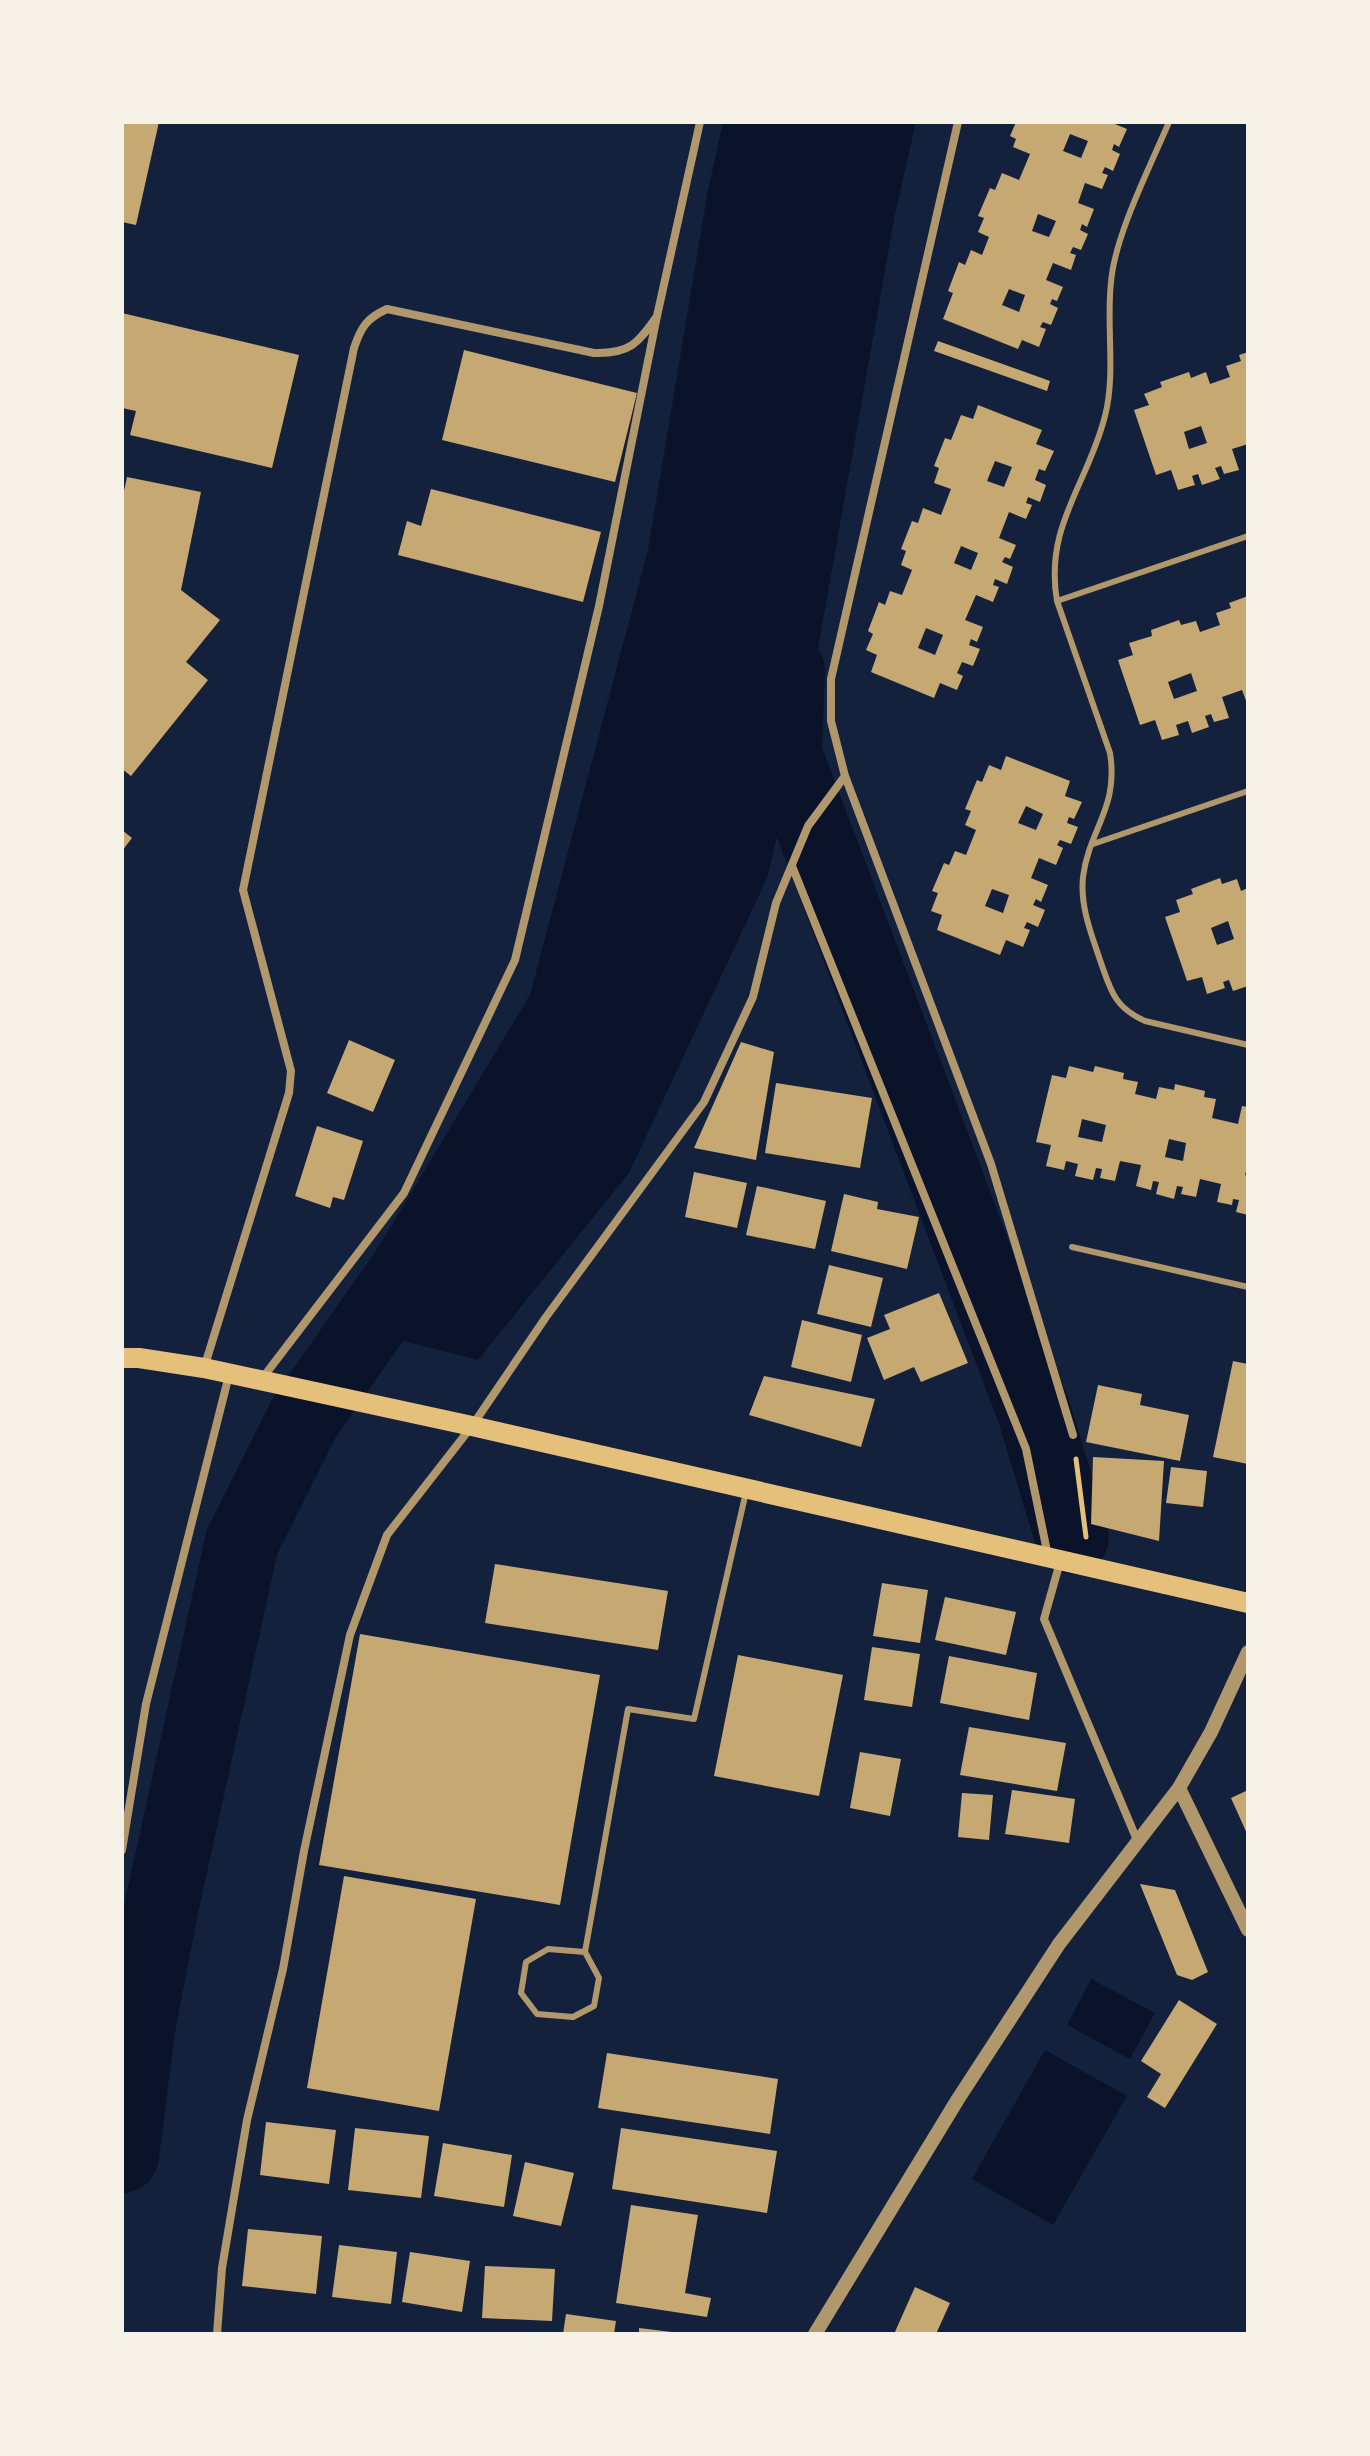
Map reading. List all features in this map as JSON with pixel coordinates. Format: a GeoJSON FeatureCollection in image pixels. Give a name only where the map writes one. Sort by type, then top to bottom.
{"type":"FeatureCollection","features":[{"type":"Feature","properties":{"kind":"main road"},"geometry":{"type":"LineString","coordinates":[[122,1358],[230,1373],[1248,1603]]}},
{"type":"Feature","properties":{"kind":"street"},"geometry":{"type":"LineString","coordinates":[[261,1380],[404,1193],[515,960],[599,606],[657,316],[700,122]]}},
{"type":"Feature","properties":{"kind":"street"},"geometry":{"type":"LineString","coordinates":[[958,122],[831,679],[829,707],[845,776],[991,1164],[1073,1435]]}},
{"type":"Feature","properties":{"kind":"street"},"geometry":{"type":"LineString","coordinates":[[204,1368],[289,1093],[291,1071],[243,890],[361,326],[372,315],[387,309],[610,354],[625,351],[642,338],[657,316]]}},
{"type":"Feature","properties":{"kind":"street"},"geometry":{"type":"LineString","coordinates":[[217,2334],[222,2268],[247,2120],[283,1969],[304,1851],[350,1635],[387,1535],[472,1426],[554,1305],[704,1102],[753,997],[776,903],[808,826],[845,776]]}},
{"type":"Feature","properties":{"kind":"street"},"geometry":{"type":"LineString","coordinates":[[792,866],[1026,1449],[1054,1558],[1044,1619],[1137,1840]]}},
{"type":"Feature","properties":{"kind":"street"},"geometry":{"type":"LineString","coordinates":[[122,1850],[146,1704],[230,1373]]}},
{"type":"Feature","properties":{"kind":"street"},"geometry":{"type":"LineString","coordinates":[[815,2334],[958,2099],[1050,1957],[1179,1788],[1211,1732],[1248,1652]]}},
{"type":"Feature","properties":{"kind":"street"},"geometry":{"type":"LineString","coordinates":[[1179,1788],[1248,1930]]}},
{"type":"Feature","properties":{"kind":"lane"},"geometry":{"type":"LineString","coordinates":[[1169,122],[1115,257],[1110,284],[1108,403],[1101,431],[1060,531],[1054,554],[1053,578],[1057,601],[1110,753],[1113,771],[1109,806],[1083,877],[1083,898],[1086,920],[1116,1002],[1145,1021],[1248,1045]]}},
{"type":"Feature","properties":{"kind":"lane"},"geometry":{"type":"LineString","coordinates":[[1057,601],[1248,536]]}},
{"type":"Feature","properties":{"kind":"lane"},"geometry":{"type":"LineString","coordinates":[[1093,844],[1248,791]]}},
{"type":"Feature","properties":{"kind":"lane"},"geometry":{"type":"LineString","coordinates":[[1072,1247],[1248,1287]]}},
{"type":"Feature","properties":{"kind":"lane"},"geometry":{"type":"LineString","coordinates":[[585,1952],[548,1949],[526,1962],[521,1993],[537,2014],[573,2017],[594,2006],[599,1978],[585,1952],[628,1709],[694,1719],[747,1488]]}},
{"type":"Feature","properties":{"kind":"path"},"geometry":{"type":"LineString","coordinates":[[1073,1435],[1090,1567]]}},
{"type":"Feature","properties":{"kind":"water"},"geometry":{"type":"Polygon","coordinates":[[[723,122],[916,122],[895,214],[816,660],[768,876],[629,1173],[478,1360],[333,1323],[530,995],[648,550],[707,196],[723,122]]]}},
{"type":"Feature","properties":{"kind":"water"},"geometry":{"type":"Polygon","coordinates":[[[1091,1979],[1155,2013],[1130,2059],[1067,2025],[1091,1979]]]}},
{"type":"Feature","properties":{"kind":"water"},"geometry":{"type":"Polygon","coordinates":[[[1045,2050],[1127,2096],[1053,2225],[972,2179],[1045,2050]]]}},
{"type":"Feature","properties":{"kind":"building"},"geometry":{"type":"Polygon","coordinates":[[[122,122],[159,122],[136,225],[122,222],[122,122]]]}},
{"type":"Feature","properties":{"kind":"building"},"geometry":{"type":"Polygon","coordinates":[[[1016,122],[1110,122],[1127,129],[1119,147],[1114,144],[1112,150],[1120,154],[1113,171],[1105,167],[1102,173],[1108,175],[1102,189],[1085,183],[1078,203],[1094,209],[1087,227],[1082,224],[1080,230],[1088,234],[1081,250],[1073,247],[1070,253],[1076,255],[1071,270],[1053,263],[1046,280],[1063,287],[1057,301],[1052,299],[1050,304],[1058,308],[1051,325],[1043,322],[1040,327],[1046,329],[1039,347],[1022,340],[1018,349],[943,319],[953,293],[948,291],[959,262],[965,265],[971,250],[982,255],[989,237],[978,232],[984,218],[978,216],[990,188],[995,190],[1002,173],[1019,180],[1030,154],[1013,147],[1016,139],[1010,136],[1016,122]],[[1070,134],[1063,151],[1081,158],[1088,141],[1070,134]],[[1038,214],[1032,231],[1049,237],[1056,221],[1038,214]],[[1009,289],[1002,305],[1019,312],[1025,295],[1009,289]]]}},
{"type":"Feature","properties":{"kind":"building"},"geometry":{"type":"Polygon","coordinates":[[[122,313],[299,355],[272,468],[130,435],[136,411],[122,408],[122,313]]]}},
{"type":"Feature","properties":{"kind":"building"},"geometry":{"type":"Polygon","coordinates":[[[938,341],[1050,381],[1047,391],[934,351],[938,341]]]}},
{"type":"Feature","properties":{"kind":"building"},"geometry":{"type":"Polygon","coordinates":[[[464,350],[637,393],[615,482],[442,440],[464,350]]]}},
{"type":"Feature","properties":{"kind":"building"},"geometry":{"type":"Polygon","coordinates":[[[1248,352],[1248,444],[1232,449],[1239,470],[1224,474],[1221,466],[1215,468],[1220,479],[1202,485],[1198,474],[1192,476],[1195,485],[1178,490],[1171,470],[1156,475],[1134,410],[1149,405],[1144,394],[1162,387],[1160,382],[1189,372],[1191,378],[1206,372],[1210,384],[1230,377],[1226,366],[1241,361],[1239,355],[1248,352]],[[1201,426],[1184,432],[1189,449],[1207,443],[1201,426]]]}},
{"type":"Feature","properties":{"kind":"building"},"geometry":{"type":"Polygon","coordinates":[[[978,405],[1042,430],[1036,444],[1054,451],[1045,471],[1039,469],[1035,480],[1046,485],[1040,502],[1028,497],[1026,503],[1032,505],[1026,519],[1009,512],[999,538],[1016,545],[1010,559],[1005,557],[1002,562],[1013,567],[1007,584],[995,579],[993,585],[999,587],[993,602],[976,595],[965,620],[983,627],[977,642],[971,639],[969,645],[980,649],[973,666],[962,662],[957,673],[963,676],[957,690],[940,683],[934,698],[871,672],[877,655],[866,650],[873,634],[868,631],[879,602],[885,605],[890,591],[902,595],[912,570],[901,565],[906,551],[901,549],[912,521],[918,523],[923,508],[941,515],[951,489],[934,483],[939,468],[934,466],[945,438],[951,440],[961,415],[973,419],[978,405]],[[995,461],[987,481],[1004,487],[1012,467],[995,461]],[[961,546],[954,563],[971,570],[978,553],[961,546]],[[926,628],[918,648],[935,655],[943,635],[926,628]]]}},
{"type":"Feature","properties":{"kind":"building"},"geometry":{"type":"Polygon","coordinates":[[[127,477],[201,492],[181,590],[220,620],[186,662],[208,680],[131,776],[122,769],[122,500],[127,477]]]}},
{"type":"Feature","properties":{"kind":"building"},"geometry":{"type":"Polygon","coordinates":[[[431,489],[601,532],[583,602],[398,555],[407,521],[421,526],[431,489]]]}},
{"type":"Feature","properties":{"kind":"building"},"geometry":{"type":"Polygon","coordinates":[[[1248,596],[1248,706],[1242,690],[1222,697],[1229,718],[1214,722],[1211,714],[1205,716],[1209,727],[1192,733],[1188,721],[1176,725],[1179,735],[1162,740],[1155,720],[1140,725],[1118,660],[1133,655],[1129,643],[1152,636],[1151,630],[1179,620],[1181,625],[1196,621],[1200,632],[1220,625],[1216,613],[1231,608],[1229,603],[1248,596]],[[1191,673],[1168,682],[1174,699],[1197,691],[1191,673]]]}},
{"type":"Feature","properties":{"kind":"building"},"geometry":{"type":"Polygon","coordinates":[[[1006,756],[1070,781],[1065,796],[1082,802],[1074,819],[1069,817],[1067,823],[1078,827],[1071,844],[1060,840],[1057,845],[1063,848],[1056,865],[1039,858],[1031,878],[1048,885],[1041,902],[1036,899],[1033,905],[1045,910],[1038,927],[1027,922],[1024,928],[1030,930],[1023,947],[1006,940],[1000,955],[937,930],[942,915],[931,911],[938,893],[932,891],[944,863],[949,865],[955,851],[966,855],[976,830],[965,825],[971,811],[965,809],[977,780],[982,782],[989,765],[1001,770],[1006,756]],[[1026,806],[1018,823],[1036,830],[1043,814],[1026,806]],[[992,889],[985,906],[1003,913],[1009,895],[992,889]]]}},
{"type":"Feature","properties":{"kind":"building"},"geometry":{"type":"Polygon","coordinates":[[[122,830],[132,838],[122,851],[122,830]]]}},
{"type":"Feature","properties":{"kind":"building"},"geometry":{"type":"Polygon","coordinates":[[[1220,878],[1222,884],[1237,879],[1241,891],[1248,888],[1248,986],[1233,991],[1229,980],[1223,982],[1225,988],[1207,994],[1202,977],[1187,981],[1165,917],[1180,912],[1176,900],[1193,894],[1191,889],[1220,878]],[[1228,921],[1211,928],[1217,945],[1234,939],[1228,921]]]}},
{"type":"Feature","properties":{"kind":"building"},"geometry":{"type":"Polygon","coordinates":[[[349,1040],[395,1060],[373,1112],[327,1093],[349,1040]]]}},
{"type":"Feature","properties":{"kind":"building"},"geometry":{"type":"Polygon","coordinates":[[[741,1042],[774,1052],[756,1160],[694,1148],[741,1042]]]}},
{"type":"Feature","properties":{"kind":"building"},"geometry":{"type":"Polygon","coordinates":[[[1069,1066],[1093,1072],[1095,1066],[1124,1073],[1123,1079],[1138,1082],[1135,1094],[1156,1099],[1159,1087],[1174,1090],[1175,1084],[1205,1091],[1204,1097],[1216,1099],[1212,1118],[1238,1124],[1242,1106],[1248,1107],[1248,1164],[1245,1175],[1248,1176],[1248,1215],[1236,1212],[1239,1200],[1233,1199],[1232,1205],[1217,1202],[1221,1184],[1200,1179],[1196,1197],[1181,1194],[1183,1187],[1177,1186],[1174,1199],[1156,1194],[1159,1182],[1153,1181],[1151,1190],[1136,1186],[1141,1165],[1120,1161],[1115,1181],[1100,1178],[1102,1169],[1096,1168],[1093,1180],[1075,1176],[1078,1164],[1066,1161],[1064,1170],[1046,1166],[1051,1145],[1036,1142],[1052,1075],[1066,1078],[1069,1066]],[[1082,1119],[1078,1137],[1102,1142],[1106,1125],[1082,1119]],[[1169,1139],[1165,1157],[1183,1161],[1186,1143],[1169,1139]]]}},
{"type":"Feature","properties":{"kind":"building"},"geometry":{"type":"Polygon","coordinates":[[[776,1083],[872,1098],[860,1168],[765,1153],[776,1083]]]}},
{"type":"Feature","properties":{"kind":"building"},"geometry":{"type":"Polygon","coordinates":[[[317,1126],[363,1141],[344,1200],[333,1197],[330,1208],[295,1196],[317,1126]]]}},
{"type":"Feature","properties":{"kind":"building"},"geometry":{"type":"Polygon","coordinates":[[[694,1172],[747,1183],[737,1228],[685,1217],[694,1172]]]}},
{"type":"Feature","properties":{"kind":"building"},"geometry":{"type":"Polygon","coordinates":[[[757,1186],[826,1201],[815,1249],[746,1235],[757,1186]]]}},
{"type":"Feature","properties":{"kind":"building"},"geometry":{"type":"Polygon","coordinates":[[[844,1194],[878,1202],[877,1209],[919,1217],[907,1269],[831,1251],[844,1194]]]}},
{"type":"Feature","properties":{"kind":"building"},"geometry":{"type":"Polygon","coordinates":[[[829,1265],[883,1278],[871,1327],[817,1314],[829,1265]]]}},
{"type":"Feature","properties":{"kind":"building"},"geometry":{"type":"Polygon","coordinates":[[[939,1293],[968,1363],[921,1382],[914,1367],[884,1380],[867,1338],[890,1329],[884,1315],[939,1293]]]}},
{"type":"Feature","properties":{"kind":"building"},"geometry":{"type":"Polygon","coordinates":[[[802,1320],[862,1335],[851,1382],[791,1367],[802,1320]]]}},
{"type":"Feature","properties":{"kind":"building"},"geometry":{"type":"Polygon","coordinates":[[[1233,1361],[1248,1364],[1248,1464],[1213,1457],[1233,1361]]]}},
{"type":"Feature","properties":{"kind":"building"},"geometry":{"type":"Polygon","coordinates":[[[764,1376],[875,1399],[861,1447],[749,1415],[764,1376]]]}},
{"type":"Feature","properties":{"kind":"building"},"geometry":{"type":"Polygon","coordinates":[[[1098,1385],[1142,1394],[1140,1405],[1189,1415],[1180,1461],[1086,1442],[1098,1385]]]}},
{"type":"Feature","properties":{"kind":"building"},"geometry":{"type":"Polygon","coordinates":[[[1093,1457],[1164,1461],[1159,1541],[1091,1524],[1093,1457]]]}},
{"type":"Feature","properties":{"kind":"building"},"geometry":{"type":"Polygon","coordinates":[[[1171,1467],[1207,1471],[1203,1507],[1166,1503],[1171,1467]]]}},
{"type":"Feature","properties":{"kind":"building"},"geometry":{"type":"Polygon","coordinates":[[[495,1564],[668,1591],[658,1650],[485,1623],[495,1564]]]}},
{"type":"Feature","properties":{"kind":"building"},"geometry":{"type":"Polygon","coordinates":[[[882,1583],[928,1590],[920,1643],[873,1636],[882,1583]]]}},
{"type":"Feature","properties":{"kind":"building"},"geometry":{"type":"Polygon","coordinates":[[[945,1597],[1016,1612],[1006,1655],[935,1640],[945,1597]]]}},
{"type":"Feature","properties":{"kind":"building"},"geometry":{"type":"Polygon","coordinates":[[[360,1634],[600,1675],[560,1905],[319,1865],[360,1634]]]}},
{"type":"Feature","properties":{"kind":"building"},"geometry":{"type":"Polygon","coordinates":[[[872,1647],[920,1654],[912,1707],[864,1700],[872,1647]]]}},
{"type":"Feature","properties":{"kind":"building"},"geometry":{"type":"Polygon","coordinates":[[[738,1655],[843,1675],[819,1796],[714,1776],[738,1655]]]}},
{"type":"Feature","properties":{"kind":"building"},"geometry":{"type":"Polygon","coordinates":[[[949,1656],[1037,1673],[1029,1720],[940,1703],[949,1656]]]}},
{"type":"Feature","properties":{"kind":"building"},"geometry":{"type":"Polygon","coordinates":[[[969,1727],[1066,1743],[1057,1791],[960,1775],[969,1727]]]}},
{"type":"Feature","properties":{"kind":"building"},"geometry":{"type":"Polygon","coordinates":[[[860,1752],[901,1759],[890,1816],[850,1808],[860,1752]]]}},
{"type":"Feature","properties":{"kind":"building"},"geometry":{"type":"Polygon","coordinates":[[[1012,1790],[1075,1799],[1069,1843],[1005,1834],[1012,1790]]]}},
{"type":"Feature","properties":{"kind":"building"},"geometry":{"type":"Polygon","coordinates":[[[1248,1790],[1248,1836],[1231,1798],[1248,1790]]]}},
{"type":"Feature","properties":{"kind":"building"},"geometry":{"type":"Polygon","coordinates":[[[962,1793],[993,1795],[989,1840],[958,1837],[962,1793]]]}},
{"type":"Feature","properties":{"kind":"building"},"geometry":{"type":"Polygon","coordinates":[[[344,1876],[476,1899],[439,2111],[307,2088],[344,1876]]]}},
{"type":"Feature","properties":{"kind":"building"},"geometry":{"type":"Polygon","coordinates":[[[1140,1884],[1175,1890],[1208,1972],[1192,1980],[1177,1975],[1140,1884]]]}},
{"type":"Feature","properties":{"kind":"building"},"geometry":{"type":"Polygon","coordinates":[[[1179,2000],[1217,2024],[1165,2108],[1147,2097],[1161,2074],[1141,2061],[1179,2000]]]}},
{"type":"Feature","properties":{"kind":"building"},"geometry":{"type":"Polygon","coordinates":[[[607,2053],[778,2079],[770,2134],[598,2108],[607,2053]]]}},
{"type":"Feature","properties":{"kind":"building"},"geometry":{"type":"Polygon","coordinates":[[[266,2122],[336,2130],[329,2184],[260,2175],[266,2122]]]}},
{"type":"Feature","properties":{"kind":"building"},"geometry":{"type":"Polygon","coordinates":[[[355,2128],[429,2136],[421,2198],[348,2190],[355,2128]]]}},
{"type":"Feature","properties":{"kind":"building"},"geometry":{"type":"Polygon","coordinates":[[[621,2128],[777,2151],[767,2213],[612,2189],[621,2128]]]}},
{"type":"Feature","properties":{"kind":"building"},"geometry":{"type":"Polygon","coordinates":[[[443,2143],[512,2155],[504,2207],[434,2196],[443,2143]]]}},
{"type":"Feature","properties":{"kind":"building"},"geometry":{"type":"Polygon","coordinates":[[[525,2162],[574,2173],[561,2226],[513,2216],[525,2162]]]}},
{"type":"Feature","properties":{"kind":"building"},"geometry":{"type":"Polygon","coordinates":[[[631,2205],[698,2215],[685,2293],[711,2298],[707,2317],[616,2303],[631,2205]]]}},
{"type":"Feature","properties":{"kind":"building"},"geometry":{"type":"Polygon","coordinates":[[[248,2229],[322,2236],[316,2294],[242,2286],[248,2229]]]}},
{"type":"Feature","properties":{"kind":"building"},"geometry":{"type":"Polygon","coordinates":[[[339,2245],[397,2252],[391,2304],[332,2297],[339,2245]]]}},
{"type":"Feature","properties":{"kind":"building"},"geometry":{"type":"Polygon","coordinates":[[[410,2252],[470,2261],[462,2312],[402,2302],[410,2252]]]}},
{"type":"Feature","properties":{"kind":"building"},"geometry":{"type":"Polygon","coordinates":[[[485,2266],[555,2269],[552,2321],[482,2318],[485,2266]]]}},
{"type":"Feature","properties":{"kind":"building"},"geometry":{"type":"Polygon","coordinates":[[[915,2287],[950,2303],[936,2334],[894,2334],[915,2287]]]}},
{"type":"Feature","properties":{"kind":"building"},"geometry":{"type":"Polygon","coordinates":[[[566,2314],[616,2321],[614,2334],[563,2334],[566,2314]]]}},
{"type":"Feature","properties":{"kind":"building"},"geometry":{"type":"Polygon","coordinates":[[[639,2328],[672,2332],[672,2334],[639,2334],[639,2328]]]}},
{"type":"Feature","properties":{"kind":"waterway"},"geometry":{"type":"LineString","coordinates":[[788,671],[785,754],[1034,1412],[1072,1537]]}},
{"type":"Feature","properties":{"kind":"waterway"},"geometry":{"type":"LineString","coordinates":[[122,2156],[138,2029],[161,1909],[242,1542],[304,1418],[423,1248]]}}]}
